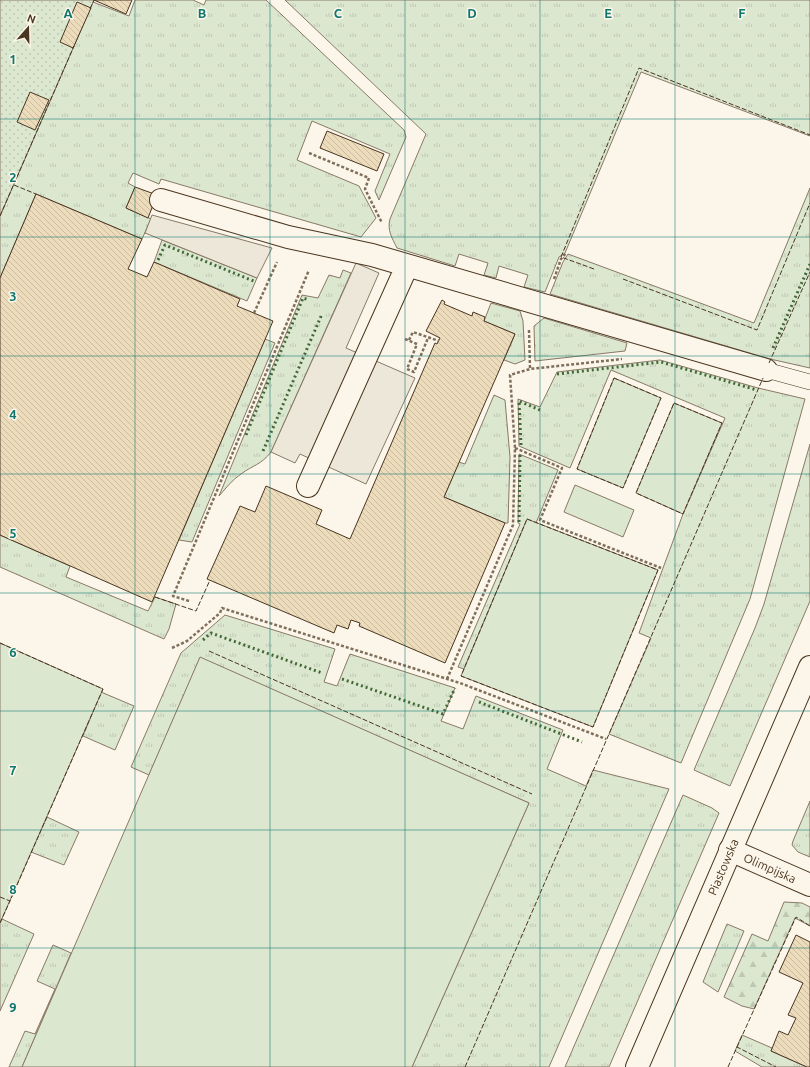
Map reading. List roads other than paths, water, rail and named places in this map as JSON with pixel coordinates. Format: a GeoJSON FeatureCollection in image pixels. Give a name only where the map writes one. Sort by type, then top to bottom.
{"type":"FeatureCollection","features":[{"type":"Feature","properties":{"kind":"street"},"geometry":{"type":"LineString","coordinates":[[161,200],[288,237],[372,255],[766,370]]}},
{"type":"Feature","properties":{"kind":"street"},"geometry":{"type":"LineString","coordinates":[[308,486],[407,266]]}},
{"type":"Feature","properties":{"kind":"street","name":"Piastowska"},"geometry":{"type":"LineString","coordinates":[[637,1067],[810,667]]}},
{"type":"Feature","properties":{"kind":"street","name":"Olimpijska"},"geometry":{"type":"LineString","coordinates":[[730,850],[810,885]]}},
{"type":"Feature","properties":{"kind":"lane"},"geometry":{"type":"LineString","coordinates":[[766,370],[810,382]]}}]}
